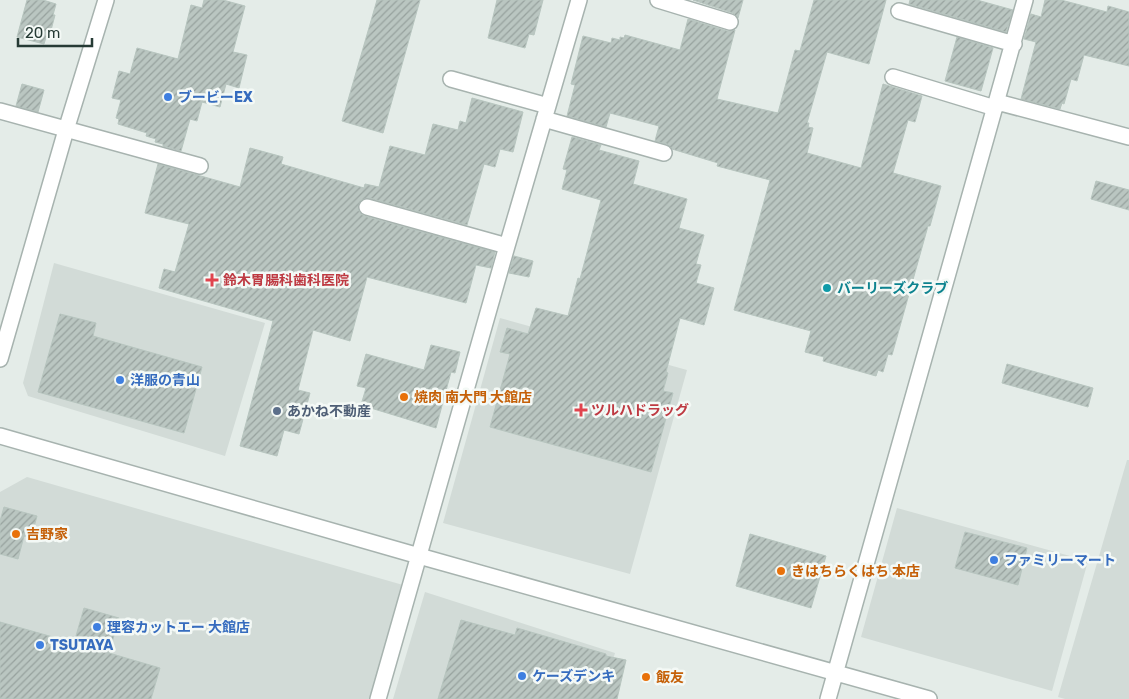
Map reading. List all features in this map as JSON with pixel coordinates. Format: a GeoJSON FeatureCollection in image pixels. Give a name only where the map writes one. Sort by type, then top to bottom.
{"type":"FeatureCollection","features":[{"type":"Feature","properties":{"kind":"street"},"geometry":{"type":"LineString","coordinates":[[0,359],[66,130],[106,0]]}},
{"type":"Feature","properties":{"kind":"street"},"geometry":{"type":"LineString","coordinates":[[378,699],[579,0]]}},
{"type":"Feature","properties":{"kind":"street"},"geometry":{"type":"LineString","coordinates":[[658,0],[730,22]]}},
{"type":"Feature","properties":{"kind":"street"},"geometry":{"type":"LineString","coordinates":[[828,699],[1025,0]]}},
{"type":"Feature","properties":{"kind":"street"},"geometry":{"type":"LineString","coordinates":[[899,11],[1014,44]]}},
{"type":"Feature","properties":{"kind":"street"},"geometry":{"type":"LineString","coordinates":[[451,78],[664,153]]}},
{"type":"Feature","properties":{"kind":"street"},"geometry":{"type":"LineString","coordinates":[[894,78],[1129,137]]}},
{"type":"Feature","properties":{"kind":"street"},"geometry":{"type":"LineString","coordinates":[[0,111],[200,166]]}},
{"type":"Feature","properties":{"kind":"street"},"geometry":{"type":"LineString","coordinates":[[368,208],[507,246]]}},
{"type":"Feature","properties":{"kind":"street"},"geometry":{"type":"LineString","coordinates":[[0,436],[929,699]]}},
{"type":"Feature","properties":{"kind":"shaded area"},"geometry":{"type":"Polygon","coordinates":[[[54,263],[265,323],[225,456],[28,396],[23,383],[54,263]]]}},
{"type":"Feature","properties":{"kind":"shaded area"},"geometry":{"type":"Polygon","coordinates":[[[500,318],[687,370],[630,574],[443,523],[500,318]]]}},
{"type":"Feature","properties":{"kind":"shaded area"},"geometry":{"type":"Polygon","coordinates":[[[1127,460],[1129,460],[1129,699],[1065,699],[1058,697],[1127,460]]]}},
{"type":"Feature","properties":{"kind":"shaded area"},"geometry":{"type":"Polygon","coordinates":[[[27,477],[403,585],[370,699],[0,699],[0,492],[27,477]]]}},
{"type":"Feature","properties":{"kind":"shaded area"},"geometry":{"type":"Polygon","coordinates":[[[897,508],[1088,561],[1052,691],[861,637],[897,508]]]}},
{"type":"Feature","properties":{"kind":"shaded area","name":"ケーズデンキ"},"geometry":{"type":"Polygon","coordinates":[[[425,592],[615,653],[601,699],[393,699],[425,592]]]}},
{"type":"Feature","properties":{"kind":"building"},"geometry":{"type":"Polygon","coordinates":[[[27,0],[43,0],[56,4],[50,34],[47,34],[44,44],[17,37],[27,0]]]}},
{"type":"Feature","properties":{"kind":"building"},"geometry":{"type":"Polygon","coordinates":[[[204,0],[223,0],[245,6],[233,52],[247,55],[239,88],[226,84],[220,107],[202,102],[197,121],[190,119],[181,151],[155,142],[156,139],[146,136],[147,133],[118,124],[119,119],[116,118],[121,100],[112,98],[119,71],[130,74],[137,48],[178,59],[191,5],[202,8],[204,0]]]}},
{"type":"Feature","properties":{"kind":"building"},"geometry":{"type":"Polygon","coordinates":[[[377,0],[420,0],[383,133],[342,121],[377,0]]]}},
{"type":"Feature","properties":{"kind":"building"},"geometry":{"type":"Polygon","coordinates":[[[497,0],[543,0],[534,35],[529,34],[525,48],[488,38],[497,0]]]}},
{"type":"Feature","properties":{"kind":"building"},"geometry":{"type":"Polygon","coordinates":[[[693,0],[743,0],[738,18],[733,13],[693,0]]]}},
{"type":"Feature","properties":{"kind":"building"},"geometry":{"type":"Polygon","coordinates":[[[814,0],[886,0],[869,64],[827,52],[807,123],[809,123],[808,127],[813,128],[807,153],[861,168],[883,84],[922,96],[915,122],[908,120],[893,173],[941,186],[892,355],[888,354],[883,372],[878,370],[876,376],[823,361],[824,357],[805,352],[811,331],[734,310],[770,180],[717,166],[718,163],[672,149],[667,144],[655,141],[659,126],[610,113],[606,127],[567,116],[575,85],[571,84],[583,36],[611,43],[612,38],[620,40],[620,37],[624,38],[625,35],[680,50],[688,19],[727,31],[735,30],[717,99],[778,113],[795,50],[800,51],[814,0]]]}},
{"type":"Feature","properties":{"kind":"building"},"geometry":{"type":"Polygon","coordinates":[[[910,0],[977,0],[1013,10],[1006,32],[909,4],[910,0]]]}},
{"type":"Feature","properties":{"kind":"building"},"geometry":{"type":"Polygon","coordinates":[[[1045,0],[1061,0],[1107,12],[1108,6],[1129,12],[1129,66],[1084,55],[1077,81],[1071,79],[1064,104],[1062,103],[1060,109],[1021,99],[1036,42],[1024,39],[1031,14],[1041,17],[1045,0]]]}},
{"type":"Feature","properties":{"kind":"building"},"geometry":{"type":"Polygon","coordinates":[[[957,37],[993,48],[981,91],[945,81],[957,37]]]}},
{"type":"Feature","properties":{"kind":"building"},"geometry":{"type":"Polygon","coordinates":[[[22,84],[44,90],[38,112],[16,106],[22,84]]]}},
{"type":"Feature","properties":{"kind":"building"},"geometry":{"type":"Polygon","coordinates":[[[472,98],[523,112],[513,152],[500,149],[495,167],[484,164],[467,225],[369,198],[361,200],[358,209],[364,216],[495,252],[491,268],[476,265],[466,303],[367,277],[350,341],[313,330],[298,390],[310,393],[299,434],[284,430],[277,456],[240,446],[273,321],[159,288],[164,269],[175,272],[189,224],[145,213],[158,164],[240,187],[250,148],[283,157],[281,164],[364,188],[365,184],[379,187],[390,146],[425,155],[433,124],[458,130],[460,121],[466,123],[472,98]]]}},
{"type":"Feature","properties":{"kind":"building"},"geometry":{"type":"Polygon","coordinates":[[[572,137],[601,145],[599,150],[639,161],[633,184],[687,199],[679,228],[704,235],[696,264],[701,265],[696,283],[714,288],[704,325],[680,318],[663,391],[673,393],[651,472],[490,427],[510,354],[500,352],[507,328],[528,334],[536,308],[568,316],[578,278],[580,279],[601,200],[562,189],[567,170],[563,169],[572,137]]]}},
{"type":"Feature","properties":{"kind":"building"},"geometry":{"type":"Polygon","coordinates":[[[1096,181],[1129,190],[1129,210],[1091,199],[1096,181]]]}},
{"type":"Feature","properties":{"kind":"building"},"geometry":{"type":"Polygon","coordinates":[[[514,256],[533,261],[529,277],[509,273],[514,256]]]}},
{"type":"Feature","properties":{"kind":"building","name":"洋服の青山"},"geometry":{"type":"Polygon","coordinates":[[[60,314],[96,323],[93,336],[202,367],[184,433],[38,392],[60,314]]]}},
{"type":"Feature","properties":{"kind":"building","name":"焼肉 南大門 大館店"},"geometry":{"type":"Polygon","coordinates":[[[431,345],[460,352],[455,373],[451,372],[436,428],[361,405],[366,388],[357,386],[366,354],[424,370],[431,345]]]}},
{"type":"Feature","properties":{"kind":"building"},"geometry":{"type":"Polygon","coordinates":[[[1007,364],[1093,388],[1088,407],[1002,383],[1007,364]]]}},
{"type":"Feature","properties":{"kind":"building","name":"吉野家"},"geometry":{"type":"Polygon","coordinates":[[[4,507],[37,516],[31,538],[24,536],[18,559],[0,554],[0,521],[4,507]]]}},
{"type":"Feature","properties":{"kind":"building","name":"ファミリーマート"},"geometry":{"type":"Polygon","coordinates":[[[965,532],[1027,548],[1018,585],[955,568],[965,532]]]}},
{"type":"Feature","properties":{"kind":"building","name":"きはちらくはち 本店"},"geometry":{"type":"Polygon","coordinates":[[[750,534],[826,556],[811,608],[736,586],[750,534]]]}},
{"type":"Feature","properties":{"kind":"building","name":"TSUTAYA"},"geometry":{"type":"Polygon","coordinates":[[[84,608],[119,618],[109,653],[160,668],[151,699],[0,699],[0,622],[74,643],[84,608]]]}},
{"type":"Feature","properties":{"kind":"building","name":"ケーズデンキ"},"geometry":{"type":"Polygon","coordinates":[[[461,620],[515,635],[517,628],[606,654],[606,656],[626,660],[617,699],[438,699],[461,620]]]}},
{"type":"Feature","properties":{"kind":"place","name":"ブービーEX"},"geometry":{"type":"Point","coordinates":[168,97]}},
{"type":"Feature","properties":{"kind":"place","name":"鈴木胃腸科歯科医院"},"geometry":{"type":"Point","coordinates":[212,280]}},
{"type":"Feature","properties":{"kind":"place","name":"バーリーズクラブ"},"geometry":{"type":"Point","coordinates":[827,288]}},
{"type":"Feature","properties":{"kind":"place","name":"洋服の青山"},"geometry":{"type":"Point","coordinates":[120,380]}},
{"type":"Feature","properties":{"kind":"place","name":"焼肉 南大門 大館店"},"geometry":{"type":"Point","coordinates":[404,397]}},
{"type":"Feature","properties":{"kind":"place","name":"ツルハドラッグ"},"geometry":{"type":"Point","coordinates":[581,410]}},
{"type":"Feature","properties":{"kind":"place","name":"あかね不動産"},"geometry":{"type":"Point","coordinates":[277,411]}},
{"type":"Feature","properties":{"kind":"place","name":"吉野家"},"geometry":{"type":"Point","coordinates":[16,534]}},
{"type":"Feature","properties":{"kind":"place","name":"ファミリーマート"},"geometry":{"type":"Point","coordinates":[994,560]}},
{"type":"Feature","properties":{"kind":"place","name":"きはちらくはち 本店"},"geometry":{"type":"Point","coordinates":[781,571]}},
{"type":"Feature","properties":{"kind":"place","name":"理容カットエー 大館店"},"geometry":{"type":"Point","coordinates":[97,627]}},
{"type":"Feature","properties":{"kind":"place","name":"TSUTAYA"},"geometry":{"type":"Point","coordinates":[40,645]}},
{"type":"Feature","properties":{"kind":"place","name":"ケーズデンキ"},"geometry":{"type":"Point","coordinates":[522,676]}},
{"type":"Feature","properties":{"kind":"place","name":"飯友"},"geometry":{"type":"Point","coordinates":[646,677]}}]}
